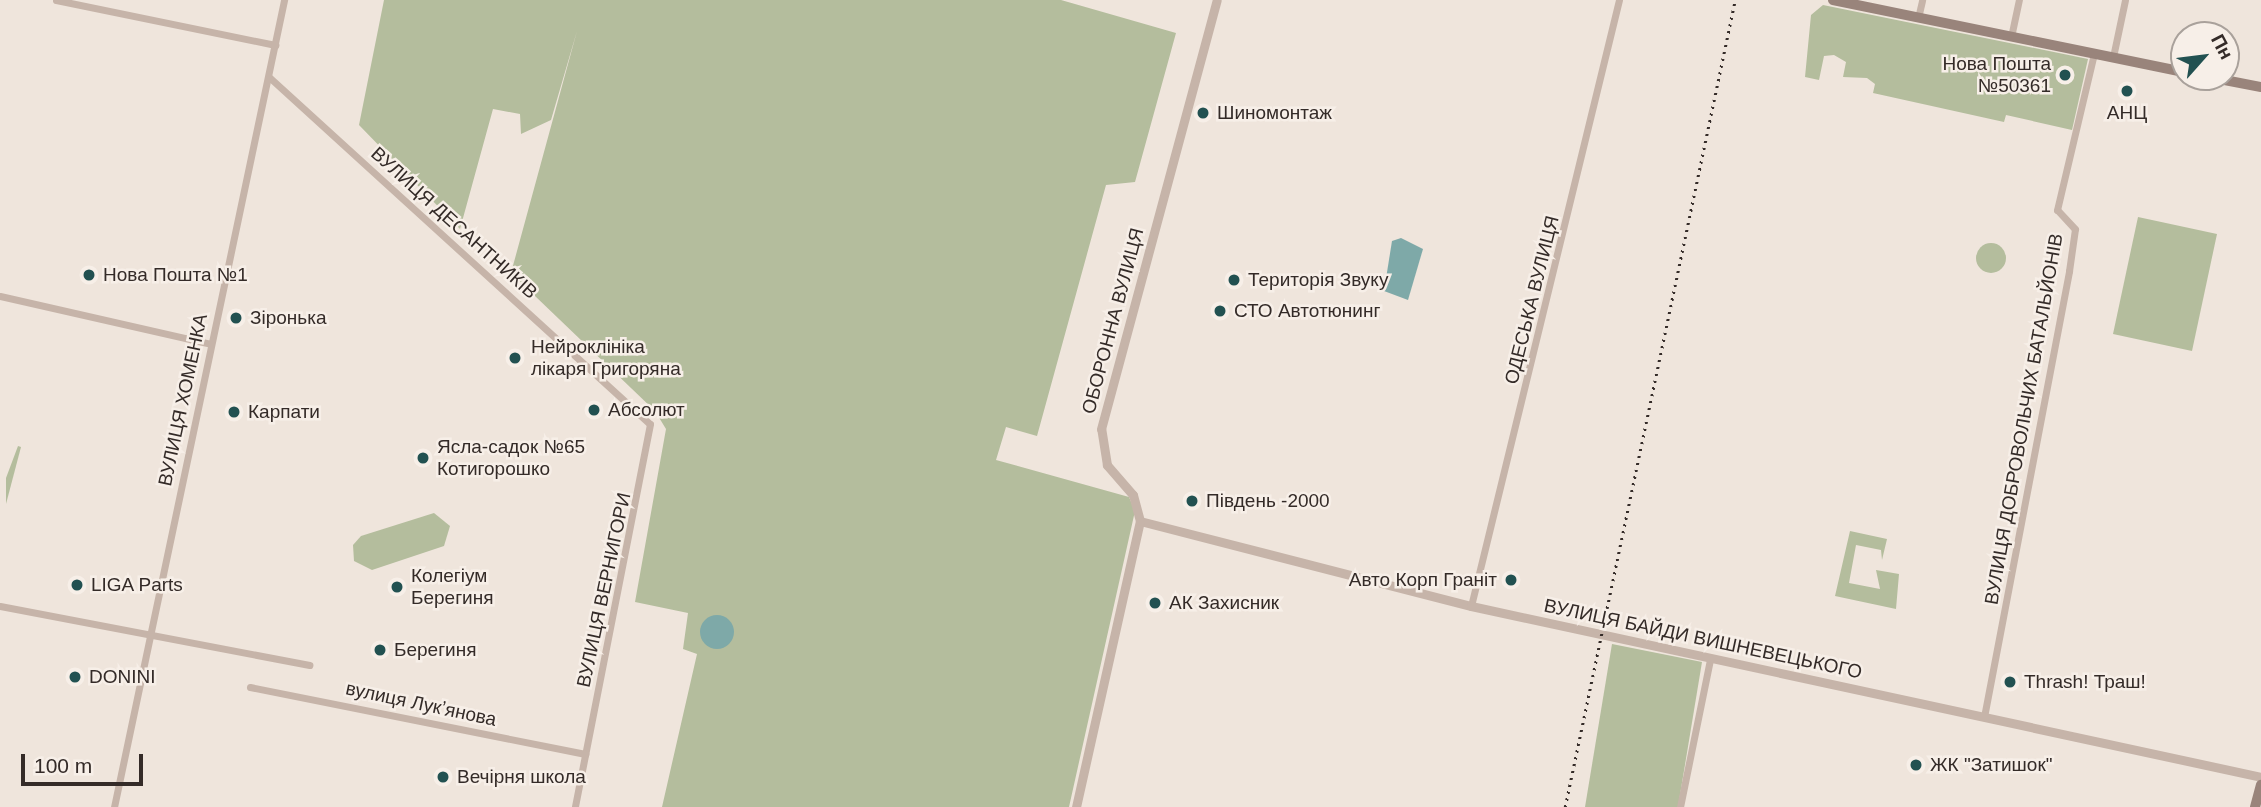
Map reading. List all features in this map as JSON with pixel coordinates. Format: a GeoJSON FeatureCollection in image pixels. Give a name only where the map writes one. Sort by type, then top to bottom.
{"type":"FeatureCollection","features":[{"type":"Feature","properties":{"kind":"main road"},"geometry":{"type":"LineString","coordinates":[[1839,1],[2170,69]]}},
{"type":"Feature","properties":{"kind":"main road"},"geometry":{"type":"LineString","coordinates":[[2240,83],[2261,87]]}},
{"type":"Feature","properties":{"kind":"main road"},"geometry":{"type":"LineString","coordinates":[[2255,807],[2261,785]]}},
{"type":"Feature","properties":{"kind":"street"},"geometry":{"type":"LineString","coordinates":[[56,0],[275,46]]}},
{"type":"Feature","properties":{"kind":"street","name":"ВУЛИЦЯ ХОМЕНКА"},"geometry":{"type":"LineString","coordinates":[[114,807],[284,0]]}},
{"type":"Feature","properties":{"kind":"street","name":"ОБОРОННА ВУЛИЦЯ"},"geometry":{"type":"LineString","coordinates":[[1140,521],[1133,495],[1107,466],[1101,429],[1217,0]]}},
{"type":"Feature","properties":{"kind":"street","name":"ОДЕСЬКА ВУЛИЦЯ"},"geometry":{"type":"LineString","coordinates":[[1471,606],[1619,0]]}},
{"type":"Feature","properties":{"kind":"street"},"geometry":{"type":"LineString","coordinates":[[1918,18],[1922,0]]}},
{"type":"Feature","properties":{"kind":"street"},"geometry":{"type":"LineString","coordinates":[[2011,37],[2019,0]]}},
{"type":"Feature","properties":{"kind":"street"},"geometry":{"type":"LineString","coordinates":[[2113,57],[2125,0]]}},
{"type":"Feature","properties":{"kind":"street","name":"ВУЛИЦЯ ДОБРОВОЛЬЧИХ БАТАЛЬЙОНІВ"},"geometry":{"type":"LineString","coordinates":[[1984,717],[2075,229],[2057,210],[2094,53]]}},
{"type":"Feature","properties":{"kind":"street","name":"ВУЛИЦЯ ДЕСАНТНИКІВ"},"geometry":{"type":"LineString","coordinates":[[269,77],[619,392]]}},
{"type":"Feature","properties":{"kind":"street"},"geometry":{"type":"LineString","coordinates":[[0,296],[211,344]]}},
{"type":"Feature","properties":{"kind":"street","name":"ВУЛИЦЯ ВЕРНИГОРИ"},"geometry":{"type":"LineString","coordinates":[[575,807],[652,437],[648,419],[619,392]]}},
{"type":"Feature","properties":{"kind":"street"},"geometry":{"type":"LineString","coordinates":[[1076,807],[1140,521]]}},
{"type":"Feature","properties":{"kind":"street","name":"ВУЛИЦЯ БАЙДИ ВИШНЕВЕЦЬКОГО"},"geometry":{"type":"LineString","coordinates":[[1140,521],[1471,606],[2261,777]]}},
{"type":"Feature","properties":{"kind":"street"},"geometry":{"type":"LineString","coordinates":[[0,606],[309,665]]}},
{"type":"Feature","properties":{"kind":"street"},"geometry":{"type":"LineString","coordinates":[[1680,807],[1710,659]]}},
{"type":"Feature","properties":{"kind":"street","name":"вулиця Лукʼянова"},"geometry":{"type":"LineString","coordinates":[[250,687],[585,754]]}},
{"type":"Feature","properties":{"kind":"green space"},"geometry":{"type":"Polygon","coordinates":[[[384,0],[1061,0],[1176,33],[1135,182],[1106,185],[1037,436],[1006,427],[996,460],[1129,497],[1135,511],[1069,807],[662,807],[697,654],[683,649],[688,613],[635,602],[666,429],[655,411],[511,273],[577,31],[551,120],[521,134],[520,114],[493,109],[460,229],[359,125],[384,0]]]}},
{"type":"Feature","properties":{"kind":"green space"},"geometry":{"type":"Polygon","coordinates":[[[1823,5],[2088,59],[2072,130],[2006,115],[2004,122],[1873,93],[1875,84],[1867,78],[1843,77],[1846,62],[1834,55],[1824,56],[1819,80],[1805,77],[1811,15],[1823,5]]]}},
{"type":"Feature","properties":{"kind":"green space"},"geometry":{"type":"Polygon","coordinates":[[[2138,217],[2217,234],[2192,351],[2113,334],[2138,217]]]}},
{"type":"Feature","properties":{"kind":"green space"},"geometry":{"type":"Polygon","coordinates":[[[1991,243],[2001,248],[2006,258],[2001,268],[1991,273],[1981,268],[1976,258],[1981,248],[1991,243]]]}},
{"type":"Feature","properties":{"kind":"green space"},"geometry":{"type":"Polygon","coordinates":[[[18,446],[21,447],[6,504],[6,478],[18,446]]]}},
{"type":"Feature","properties":{"kind":"green space"},"geometry":{"type":"Polygon","coordinates":[[[434,513],[450,526],[444,546],[372,570],[354,561],[353,545],[361,536],[434,513]]]}},
{"type":"Feature","properties":{"kind":"green space"},"geometry":{"type":"Polygon","coordinates":[[[1850,531],[1887,539],[1882,560],[1881,550],[1856,545],[1849,583],[1880,589],[1876,570],[1899,574],[1896,609],[1835,596],[1850,531]]]}},
{"type":"Feature","properties":{"kind":"green space"},"geometry":{"type":"Polygon","coordinates":[[[1612,644],[1702,662],[1678,807],[1585,807],[1612,644]]]}},
{"type":"Feature","properties":{"kind":"water"},"geometry":{"type":"Polygon","coordinates":[[[1401,238],[1423,249],[1408,300],[1384,291],[1392,241],[1401,238]]]}},
{"type":"Feature","properties":{"kind":"water"},"geometry":{"type":"Polygon","coordinates":[[[717,615],[729,620],[734,632],[729,644],[717,649],[705,644],[700,632],[705,620],[717,615]]]}},
{"type":"Feature","properties":{"kind":"railway"},"geometry":{"type":"LineString","coordinates":[[1565,807],[1735,0]]}},
{"type":"Feature","properties":{"kind":"place","name":"Нова Пошта №50361"},"geometry":{"type":"Point","coordinates":[2065,75]}},
{"type":"Feature","properties":{"kind":"place","name":"АНЦ"},"geometry":{"type":"Point","coordinates":[2127,91]}},
{"type":"Feature","properties":{"kind":"place","name":"Шиномонтаж"},"geometry":{"type":"Point","coordinates":[1203,113]}},
{"type":"Feature","properties":{"kind":"place","name":"Нова Пошта №1"},"geometry":{"type":"Point","coordinates":[89,275]}},
{"type":"Feature","properties":{"kind":"place","name":"Територія Звуку"},"geometry":{"type":"Point","coordinates":[1234,280]}},
{"type":"Feature","properties":{"kind":"place","name":"СТО Автотюнинг"},"geometry":{"type":"Point","coordinates":[1220,311]}},
{"type":"Feature","properties":{"kind":"place","name":"Зіронька"},"geometry":{"type":"Point","coordinates":[236,318]}},
{"type":"Feature","properties":{"kind":"place","name":"Нейроклініка лікаря Григоряна"},"geometry":{"type":"Point","coordinates":[515,358]}},
{"type":"Feature","properties":{"kind":"place","name":"Абсолют"},"geometry":{"type":"Point","coordinates":[594,410]}},
{"type":"Feature","properties":{"kind":"place","name":"Карпати"},"geometry":{"type":"Point","coordinates":[234,412]}},
{"type":"Feature","properties":{"kind":"place","name":"Ясла-садок №65 Котигорошко"},"geometry":{"type":"Point","coordinates":[423,458]}},
{"type":"Feature","properties":{"kind":"place","name":"Південь -2000"},"geometry":{"type":"Point","coordinates":[1192,501]}},
{"type":"Feature","properties":{"kind":"place","name":"Авто Корп Граніт"},"geometry":{"type":"Point","coordinates":[1511,580]}},
{"type":"Feature","properties":{"kind":"place","name":"LIGA Parts"},"geometry":{"type":"Point","coordinates":[77,585]}},
{"type":"Feature","properties":{"kind":"place","name":"Колегіум Берегиня"},"geometry":{"type":"Point","coordinates":[397,587]}},
{"type":"Feature","properties":{"kind":"place","name":"АК Захисник"},"geometry":{"type":"Point","coordinates":[1155,603]}},
{"type":"Feature","properties":{"kind":"place","name":"Берегиня"},"geometry":{"type":"Point","coordinates":[380,650]}},
{"type":"Feature","properties":{"kind":"place","name":"DONINI"},"geometry":{"type":"Point","coordinates":[75,677]}},
{"type":"Feature","properties":{"kind":"place","name":"Thrash! Траш!"},"geometry":{"type":"Point","coordinates":[2010,682]}},
{"type":"Feature","properties":{"kind":"place","name":"ЖК \"Затишок\""},"geometry":{"type":"Point","coordinates":[1916,765]}},
{"type":"Feature","properties":{"kind":"place","name":"Вечірня школа"},"geometry":{"type":"Point","coordinates":[443,777]}}]}
